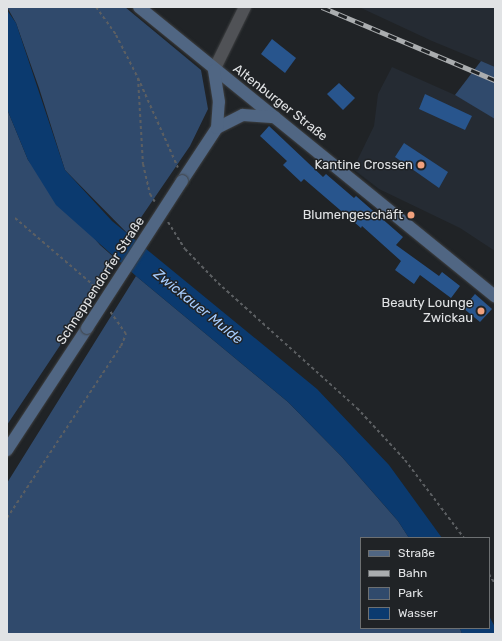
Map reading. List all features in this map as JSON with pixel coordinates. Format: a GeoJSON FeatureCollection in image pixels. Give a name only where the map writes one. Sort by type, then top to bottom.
{"type":"FeatureCollection","features":[{"type":"Feature","properties":{"kind":"street","name":"Altenburger Straße"},"geometry":{"type":"LineString","coordinates":[[139,7],[214,70],[275,117],[495,296]]}},
{"type":"Feature","properties":{"kind":"street","name":"Altenburger Straße"},"geometry":{"type":"LineString","coordinates":[[214,70],[245,7]]}},
{"type":"Feature","properties":{"kind":"street"},"geometry":{"type":"LineString","coordinates":[[214,70],[219,102],[218,128]]}},
{"type":"Feature","properties":{"kind":"street","name":"Schneppendorfer Straße"},"geometry":{"type":"LineString","coordinates":[[7,450],[218,128],[243,115],[275,117]]}},
{"type":"Feature","properties":{"kind":"path"},"geometry":{"type":"LineString","coordinates":[[96,7],[116,35],[138,78],[182,181]]}},
{"type":"Feature","properties":{"kind":"path"},"geometry":{"type":"LineString","coordinates":[[138,78],[143,164],[150,194]]}},
{"type":"Feature","properties":{"kind":"path"},"geometry":{"type":"LineString","coordinates":[[185,249],[218,283],[357,408],[405,460],[463,537]]}},
{"type":"Feature","properties":{"kind":"shaded area"},"geometry":{"type":"Polygon","coordinates":[[[359,7],[495,7],[495,67],[432,41],[359,7]]]}},
{"type":"Feature","properties":{"kind":"shaded area"},"geometry":{"type":"Polygon","coordinates":[[[392,67],[455,95],[495,117],[495,251],[460,228],[379,189],[353,169],[374,126],[378,94],[392,67]]]}},
{"type":"Feature","properties":{"kind":"green space"},"geometry":{"type":"Polygon","coordinates":[[[7,7],[125,7],[201,70],[208,109],[190,146],[129,235],[65,170],[39,88],[16,23],[7,7]]]}},
{"type":"Feature","properties":{"kind":"green space"},"geometry":{"type":"Polygon","coordinates":[[[481,61],[495,67],[495,119],[455,95],[481,61]]]}},
{"type":"Feature","properties":{"kind":"green space"},"geometry":{"type":"Polygon","coordinates":[[[7,109],[28,160],[100,245],[117,260],[7,425],[7,109]]]}},
{"type":"Feature","properties":{"kind":"green space"},"geometry":{"type":"Polygon","coordinates":[[[136,276],[288,402],[342,457],[398,521],[408,537],[360,537],[360,629],[460,629],[462,634],[7,634],[7,483],[136,276]]]}},
{"type":"Feature","properties":{"kind":"water","name":"Zwickauer Mulde"},"geometry":{"type":"Polygon","coordinates":[[[7,10],[16,23],[65,170],[112,221],[317,389],[389,465],[441,537],[408,537],[398,521],[342,457],[288,402],[136,276],[56,205],[28,160],[7,109],[7,10]]]}},
{"type":"Feature","properties":{"kind":"water"},"geometry":{"type":"Polygon","coordinates":[[[490,618],[495,627],[495,634],[462,634],[460,629],[490,629],[490,618]]]}},
{"type":"Feature","properties":{"kind":"building"},"geometry":{"type":"Polygon","coordinates":[[[272,39],[296,58],[285,73],[261,54],[272,39]]]}},
{"type":"Feature","properties":{"kind":"building"},"geometry":{"type":"Polygon","coordinates":[[[339,83],[355,98],[343,110],[327,94],[339,83]]]}},
{"type":"Feature","properties":{"kind":"building"},"geometry":{"type":"Polygon","coordinates":[[[425,94],[472,116],[465,130],[419,109],[425,94]]]}},
{"type":"Feature","properties":{"kind":"building"},"geometry":{"type":"Polygon","coordinates":[[[269,126],[323,177],[326,174],[354,198],[356,196],[403,237],[396,245],[439,276],[442,272],[460,286],[451,298],[420,275],[414,284],[395,270],[401,261],[362,226],[361,228],[304,179],[301,182],[283,165],[287,161],[260,136],[269,126]]]}},
{"type":"Feature","properties":{"kind":"building","name":"Kantine Crossen"},"geometry":{"type":"Polygon","coordinates":[[[404,143],[448,172],[439,188],[395,157],[404,143]]]}},
{"type":"Feature","properties":{"kind":"building"},"geometry":{"type":"Polygon","coordinates":[[[475,294],[492,309],[480,322],[463,308],[475,294]]]}},
{"type":"Feature","properties":{"kind":"railway"},"geometry":{"type":"LineString","coordinates":[[322,7],[495,80]]}},
{"type":"Feature","properties":{"kind":"place","name":"Kantine Crossen"},"geometry":{"type":"Point","coordinates":[421,165]}},
{"type":"Feature","properties":{"kind":"place","name":"Blumengeschäft"},"geometry":{"type":"Point","coordinates":[411,215]}},
{"type":"Feature","properties":{"kind":"place","name":"Beauty Lounge Zwickau"},"geometry":{"type":"Point","coordinates":[481,311]}}]}
